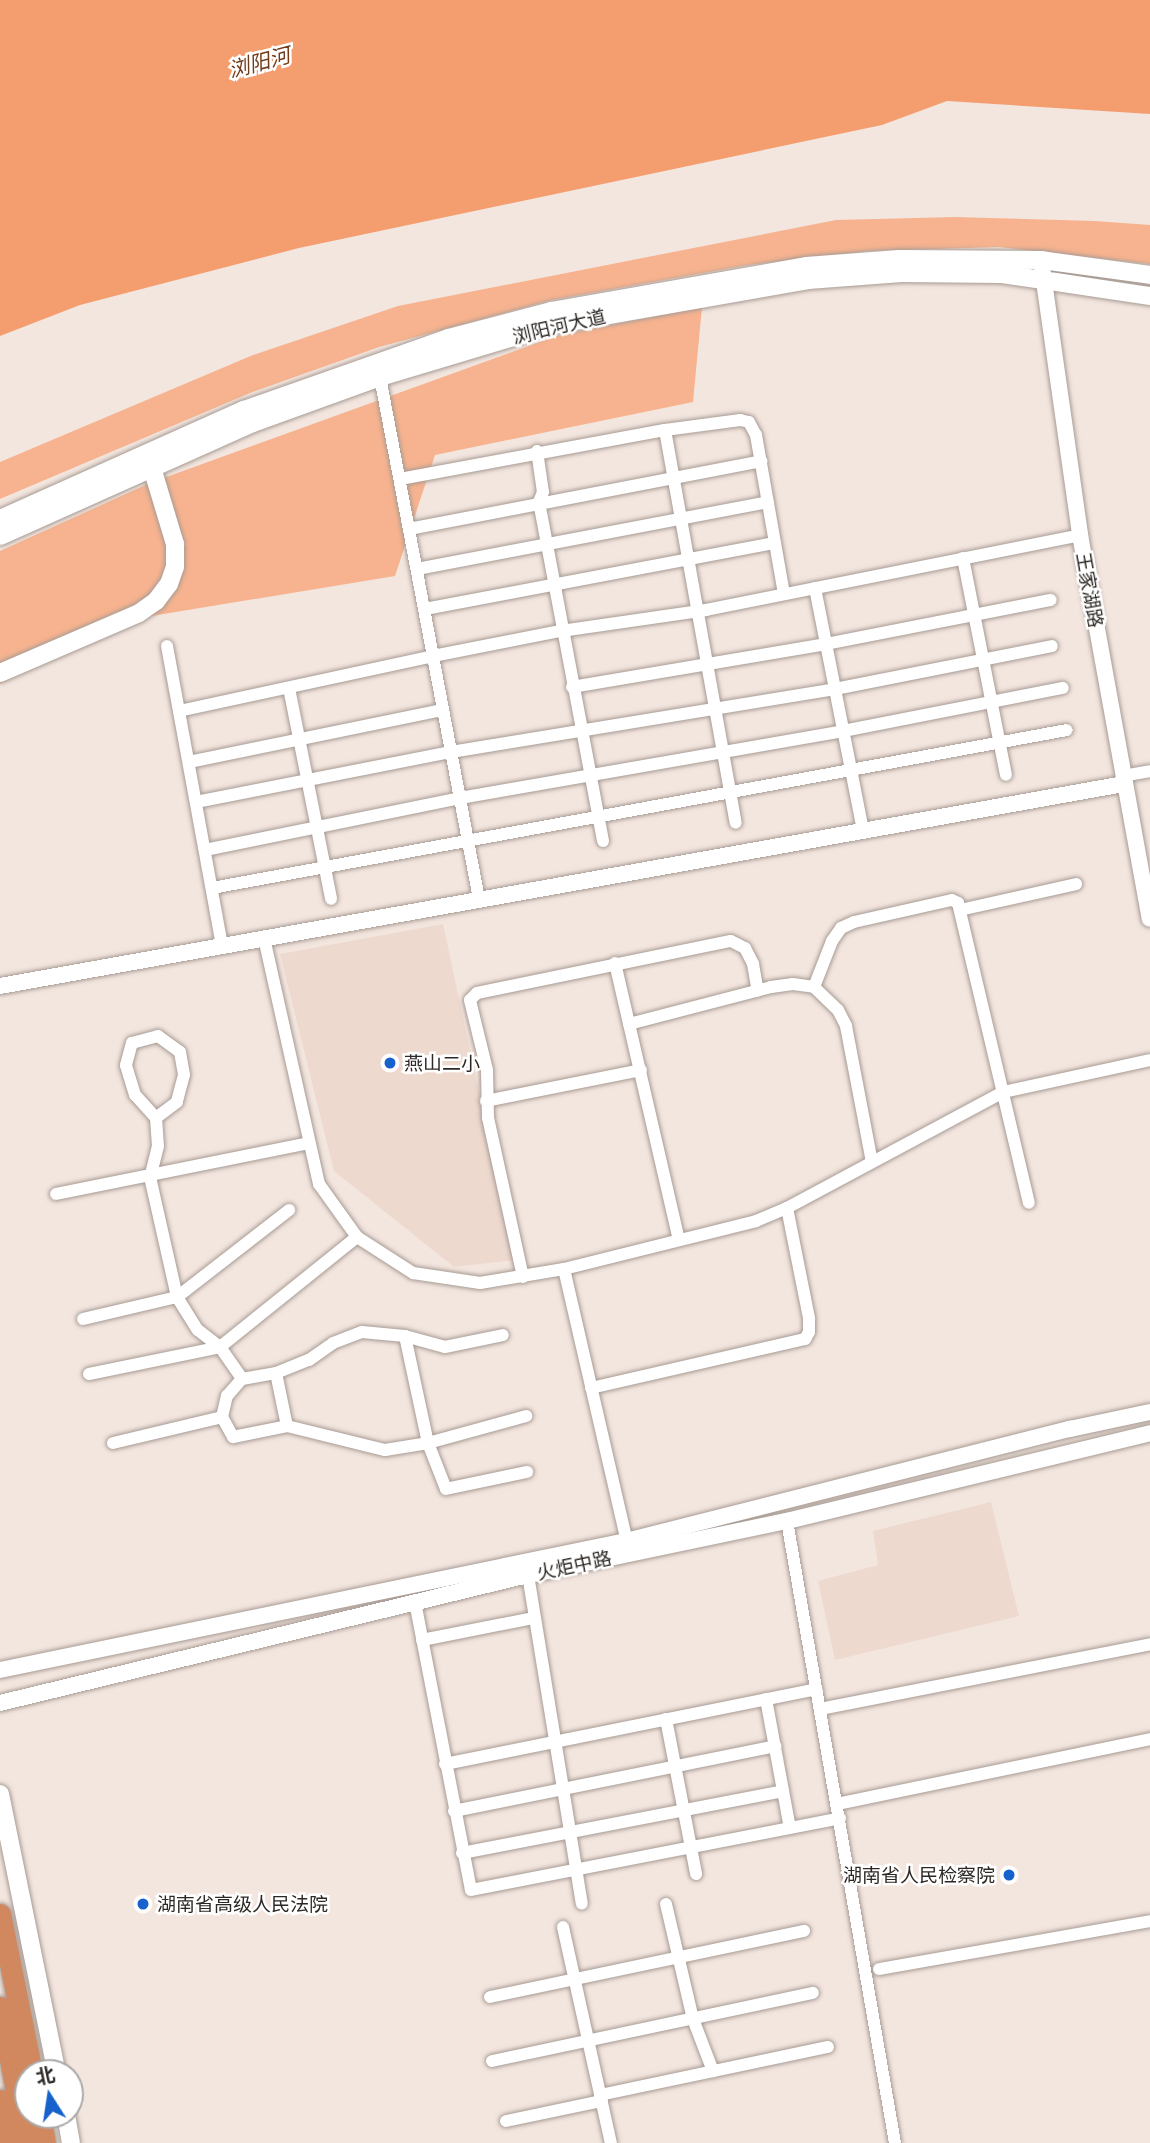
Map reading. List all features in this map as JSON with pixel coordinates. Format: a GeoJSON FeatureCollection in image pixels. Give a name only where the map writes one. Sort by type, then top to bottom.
{"type":"FeatureCollection","features":[{"type":"Feature","properties":{"kind":"highway"},"geometry":{"type":"LineString","coordinates":[[0,1914],[29,2059]]}},
{"type":"Feature","properties":{"kind":"highway"},"geometry":{"type":"LineString","coordinates":[[0,2007],[26,2143]]}},
{"type":"Feature","properties":{"kind":"highway"},"geometry":{"type":"LineString","coordinates":[[0,2100],[9,2143]]}},
{"type":"Feature","properties":{"kind":"main road","name":"浏阳河大道"},"geometry":{"type":"LineString","coordinates":[[0,519],[149,459],[337,375],[449,338],[551,311],[806,266],[899,260],[1150,275]]}},
{"type":"Feature","properties":{"kind":"main road","name":"浏阳河大道"},"geometry":{"type":"LineString","coordinates":[[0,536],[149,459],[380,377],[554,325],[808,280],[902,273],[1002,274],[1042,269],[1150,296]]}},
{"type":"Feature","properties":{"kind":"main road"},"geometry":{"type":"LineString","coordinates":[[0,673],[139,613],[156,601],[169,584],[175,567],[175,544],[165,504],[149,459]]}},
{"type":"Feature","properties":{"kind":"main road"},"geometry":{"type":"LineString","coordinates":[[0,1794],[54,2059]]}},
{"type":"Feature","properties":{"kind":"street","name":"王家湖路"},"geometry":{"type":"LineString","coordinates":[[1042,269],[1080,535],[1150,919]]}},
{"type":"Feature","properties":{"kind":"street"},"geometry":{"type":"LineString","coordinates":[[380,377],[479,899]]}},
{"type":"Feature","properties":{"kind":"street"},"geometry":{"type":"LineString","coordinates":[[400,479],[537,451],[665,430],[740,420],[749,422],[756,435],[785,594]]}},
{"type":"Feature","properties":{"kind":"street"},"geometry":{"type":"LineString","coordinates":[[665,430],[736,823]]}},
{"type":"Feature","properties":{"kind":"street"},"geometry":{"type":"LineString","coordinates":[[537,451],[543,492],[539,502],[561,631],[603,841]]}},
{"type":"Feature","properties":{"kind":"street"},"geometry":{"type":"LineString","coordinates":[[409,529],[761,461]]}},
{"type":"Feature","properties":{"kind":"street"},"geometry":{"type":"LineString","coordinates":[[417,569],[768,502]]}},
{"type":"Feature","properties":{"kind":"street"},"geometry":{"type":"LineString","coordinates":[[179,711],[289,688],[307,681],[433,656],[561,631],[696,612],[1080,535]]}},
{"type":"Feature","properties":{"kind":"street"},"geometry":{"type":"LineString","coordinates":[[425,609],[775,543]]}},
{"type":"Feature","properties":{"kind":"street"},"geometry":{"type":"LineString","coordinates":[[963,558],[1006,775]]}},
{"type":"Feature","properties":{"kind":"street"},"geometry":{"type":"LineString","coordinates":[[815,588],[863,831]]}},
{"type":"Feature","properties":{"kind":"street"},"geometry":{"type":"LineString","coordinates":[[572,687],[706,666],[1051,600]]}},
{"type":"Feature","properties":{"kind":"street"},"geometry":{"type":"LineString","coordinates":[[167,646],[222,946]]}},
{"type":"Feature","properties":{"kind":"street"},"geometry":{"type":"LineString","coordinates":[[196,802],[451,752],[835,688],[1052,646]]}},
{"type":"Feature","properties":{"kind":"street"},"geometry":{"type":"LineString","coordinates":[[289,688],[305,780],[331,899]]}},
{"type":"Feature","properties":{"kind":"street"},"geometry":{"type":"LineString","coordinates":[[205,850],[460,798],[843,731],[1063,688]]}},
{"type":"Feature","properties":{"kind":"street"},"geometry":{"type":"LineString","coordinates":[[189,762],[443,710]]}},
{"type":"Feature","properties":{"kind":"street"},"geometry":{"type":"LineString","coordinates":[[212,888],[1067,730]]}},
{"type":"Feature","properties":{"kind":"street"},"geometry":{"type":"LineString","coordinates":[[0,986],[863,831],[1123,780],[1150,771]]}},
{"type":"Feature","properties":{"kind":"street"},"geometry":{"type":"LineString","coordinates":[[960,910],[1076,884]]}},
{"type":"Feature","properties":{"kind":"street"},"geometry":{"type":"LineString","coordinates":[[814,987],[832,941],[841,929],[854,922],[952,900],[958,903],[1029,1203]]}},
{"type":"Feature","properties":{"kind":"street"},"geometry":{"type":"LineString","coordinates":[[264,938],[319,1184],[357,1237],[412,1273],[480,1283],[564,1269],[756,1221],[788,1208],[1003,1092],[1150,1060]]}},
{"type":"Feature","properties":{"kind":"street"},"geometry":{"type":"LineString","coordinates":[[523,1277],[486,1101],[487,1070],[470,1000],[477,993],[731,941],[745,948],[753,964],[758,990]]}},
{"type":"Feature","properties":{"kind":"street"},"geometry":{"type":"LineString","coordinates":[[615,963],[679,1241]]}},
{"type":"Feature","properties":{"kind":"street"},"geometry":{"type":"LineString","coordinates":[[629,1024],[758,990],[793,984],[814,987],[838,1010],[846,1026],[872,1161]]}},
{"type":"Feature","properties":{"kind":"street"},"geometry":{"type":"LineString","coordinates":[[156,1118],[177,1102],[184,1075],[180,1052],[158,1036],[132,1044],[125,1065],[135,1095],[156,1118],[158,1146],[150,1177],[177,1297],[198,1330],[220,1347],[242,1379]]}},
{"type":"Feature","properties":{"kind":"street"},"geometry":{"type":"LineString","coordinates":[[486,1101],[641,1070]]}},
{"type":"Feature","properties":{"kind":"street"},"geometry":{"type":"LineString","coordinates":[[56,1194],[309,1143]]}},
{"type":"Feature","properties":{"kind":"street"},"geometry":{"type":"LineString","coordinates":[[591,1388],[805,1339],[809,1332],[809,1318],[788,1208]]}},
{"type":"Feature","properties":{"kind":"street"},"geometry":{"type":"LineString","coordinates":[[83,1320],[177,1297],[289,1210]]}},
{"type":"Feature","properties":{"kind":"street"},"geometry":{"type":"LineString","coordinates":[[89,1374],[220,1347],[357,1237]]}},
{"type":"Feature","properties":{"kind":"street"},"geometry":{"type":"LineString","coordinates":[[564,1269],[628,1547]]}},
{"type":"Feature","properties":{"kind":"street"},"geometry":{"type":"LineString","coordinates":[[503,1335],[444,1347],[405,1336],[362,1332],[333,1343],[309,1360],[276,1373],[242,1379],[227,1396],[222,1418],[233,1437],[287,1426],[386,1450],[428,1443],[526,1416]]}},
{"type":"Feature","properties":{"kind":"street"},"geometry":{"type":"LineString","coordinates":[[405,1336],[428,1443],[446,1489],[527,1472]]}},
{"type":"Feature","properties":{"kind":"street"},"geometry":{"type":"LineString","coordinates":[[276,1373],[287,1426]]}},
{"type":"Feature","properties":{"kind":"street"},"geometry":{"type":"LineString","coordinates":[[0,1670],[628,1547],[1070,1429],[1150,1412]]}},
{"type":"Feature","properties":{"kind":"street"},"geometry":{"type":"LineString","coordinates":[[113,1443],[222,1418]]}},
{"type":"Feature","properties":{"kind":"street","name":"火炬中路"},"geometry":{"type":"LineString","coordinates":[[0,1703],[528,1575],[628,1547],[787,1521],[1150,1433]]}},
{"type":"Feature","properties":{"kind":"street"},"geometry":{"type":"LineString","coordinates":[[787,1521],[895,2143]]}},
{"type":"Feature","properties":{"kind":"street"},"geometry":{"type":"LineString","coordinates":[[528,1575],[582,1905]]}},
{"type":"Feature","properties":{"kind":"street"},"geometry":{"type":"LineString","coordinates":[[415,1602],[471,1890],[840,1818]]}},
{"type":"Feature","properties":{"kind":"street"},"geometry":{"type":"LineString","coordinates":[[422,1640],[533,1618]]}},
{"type":"Feature","properties":{"kind":"street"},"geometry":{"type":"LineString","coordinates":[[820,1709],[1150,1644]]}},
{"type":"Feature","properties":{"kind":"street"},"geometry":{"type":"LineString","coordinates":[[445,1763],[817,1689]]}},
{"type":"Feature","properties":{"kind":"street"},"geometry":{"type":"LineString","coordinates":[[766,1699],[790,1828]]}},
{"type":"Feature","properties":{"kind":"street"},"geometry":{"type":"LineString","coordinates":[[666,1719],[696,1874]]}},
{"type":"Feature","properties":{"kind":"street"},"geometry":{"type":"LineString","coordinates":[[837,1804],[1150,1739]]}},
{"type":"Feature","properties":{"kind":"street"},"geometry":{"type":"LineString","coordinates":[[454,1811],[775,1746]]}},
{"type":"Feature","properties":{"kind":"street"},"geometry":{"type":"LineString","coordinates":[[462,1853],[783,1791]]}},
{"type":"Feature","properties":{"kind":"street"},"geometry":{"type":"LineString","coordinates":[[666,1903],[693,2019],[713,2071]]}},
{"type":"Feature","properties":{"kind":"street"},"geometry":{"type":"LineString","coordinates":[[879,1969],[1150,1922]]}},
{"type":"Feature","properties":{"kind":"street"},"geometry":{"type":"LineString","coordinates":[[563,1927],[611,2143]]}},
{"type":"Feature","properties":{"kind":"street"},"geometry":{"type":"LineString","coordinates":[[490,1997],[804,1931]]}},
{"type":"Feature","properties":{"kind":"street"},"geometry":{"type":"LineString","coordinates":[[492,2061],[813,1993]]}},
{"type":"Feature","properties":{"kind":"street"},"geometry":{"type":"LineString","coordinates":[[506,2121],[713,2071],[828,2047]]}},
{"type":"Feature","properties":{"kind":"shaded area"},"geometry":{"type":"Polygon","coordinates":[[[955,217],[1150,225],[1150,264],[999,247],[868,251],[748,265],[552,300],[379,347],[250,393],[0,499],[0,462],[253,355],[398,306],[836,220],[955,217]]]}},
{"type":"Feature","properties":{"kind":"shaded area"},"geometry":{"type":"Polygon","coordinates":[[[702,307],[693,402],[435,455],[395,576],[121,621],[0,684],[0,551],[150,483],[556,336],[702,307]]]}},
{"type":"Feature","properties":{"kind":"shaded area","name":"燕山二小"},"geometry":{"type":"Polygon","coordinates":[[[443,924],[515,1260],[454,1267],[334,1171],[280,954],[443,924]]]}},
{"type":"Feature","properties":{"kind":"shaded area"},"geometry":{"type":"Polygon","coordinates":[[[991,1502],[1019,1616],[835,1660],[818,1581],[878,1565],[873,1531],[991,1502]]]}},
{"type":"Feature","properties":{"kind":"water","name":"浏阳河"},"geometry":{"type":"Polygon","coordinates":[[[0,0],[1150,0],[1150,114],[947,101],[882,125],[299,248],[80,305],[0,336],[0,0]]]}},
{"type":"Feature","properties":{"kind":"place","name":"燕山二小"},"geometry":{"type":"Point","coordinates":[390,1063]}},
{"type":"Feature","properties":{"kind":"place","name":"湖南省人民检察院"},"geometry":{"type":"Point","coordinates":[1009,1875]}},
{"type":"Feature","properties":{"kind":"place","name":"湖南省高级人民法院"},"geometry":{"type":"Point","coordinates":[143,1904]}}]}
